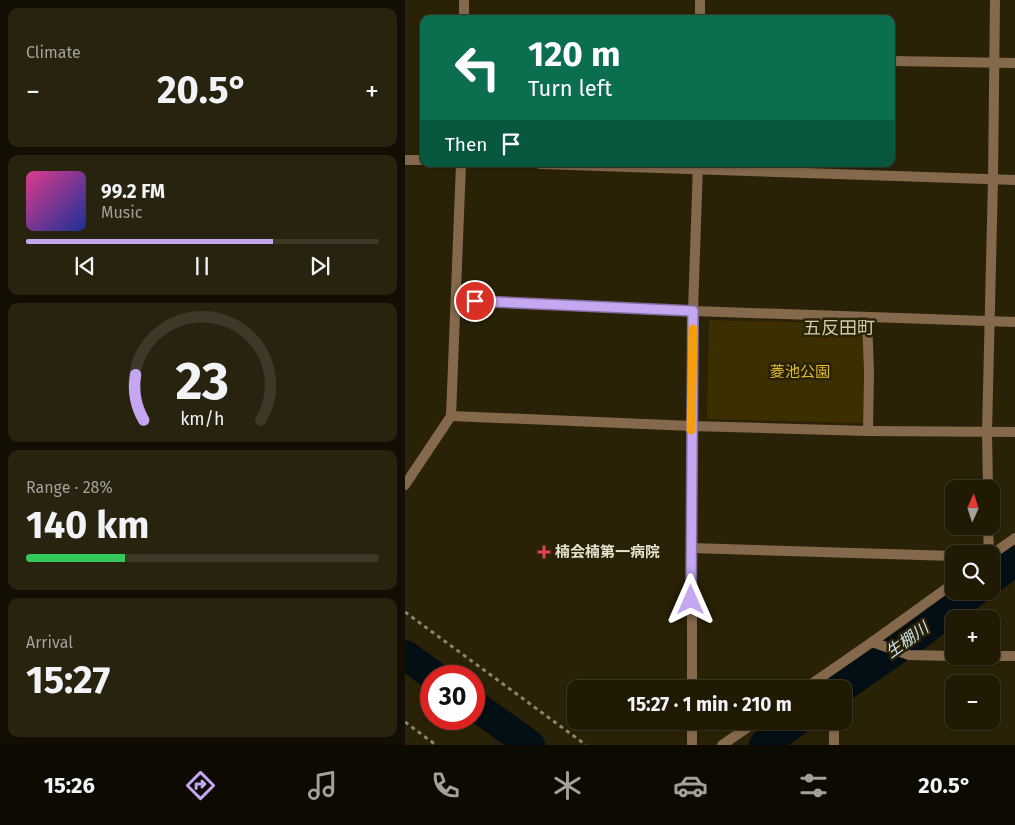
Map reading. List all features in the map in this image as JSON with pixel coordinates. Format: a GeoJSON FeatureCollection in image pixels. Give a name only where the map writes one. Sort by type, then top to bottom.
{"type":"FeatureCollection","features":[{"type":"Feature","properties":{"kind":"street"},"geometry":{"type":"LineString","coordinates":[[464,0],[464,15]]}},
{"type":"Feature","properties":{"kind":"street"},"geometry":{"type":"LineString","coordinates":[[700,0],[700,15]]}},
{"type":"Feature","properties":{"kind":"street"},"geometry":{"type":"LineString","coordinates":[[988,480],[987,432],[995,0]]}},
{"type":"Feature","properties":{"kind":"street"},"geometry":{"type":"LineString","coordinates":[[895,61],[1015,63]]}},
{"type":"Feature","properties":{"kind":"street"},"geometry":{"type":"LineString","coordinates":[[405,160],[420,160]]}},
{"type":"Feature","properties":{"kind":"street"},"geometry":{"type":"LineString","coordinates":[[405,485],[451,416],[461,167]]}},
{"type":"Feature","properties":{"kind":"street"},"geometry":{"type":"LineString","coordinates":[[692,680],[691,426],[698,167]]}},
{"type":"Feature","properties":{"kind":"street"},"geometry":{"type":"LineString","coordinates":[[721,167],[1015,180]]}},
{"type":"Feature","properties":{"kind":"street"},"geometry":{"type":"LineString","coordinates":[[456,300],[693,311],[1015,322]]}},
{"type":"Feature","properties":{"kind":"street"},"geometry":{"type":"LineString","coordinates":[[867,317],[869,372],[868,431]]}},
{"type":"Feature","properties":{"kind":"street"},"geometry":{"type":"LineString","coordinates":[[451,416],[691,426],[868,431],[1015,432]]}},
{"type":"Feature","properties":{"kind":"street"},"geometry":{"type":"LineString","coordinates":[[1000,548],[1015,538]]}},
{"type":"Feature","properties":{"kind":"street"},"geometry":{"type":"LineString","coordinates":[[691,548],[945,556]]}},
{"type":"Feature","properties":{"kind":"street"},"geometry":{"type":"LineString","coordinates":[[819,680],[877,644],[945,590]]}},
{"type":"Feature","properties":{"kind":"street"},"geometry":{"type":"LineString","coordinates":[[877,644],[909,655],[945,656]]}},
{"type":"Feature","properties":{"kind":"street"},"geometry":{"type":"LineString","coordinates":[[1000,656],[1015,656]]}},
{"type":"Feature","properties":{"kind":"street"},"geometry":{"type":"LineString","coordinates":[[692,730],[692,745]]}},
{"type":"Feature","properties":{"kind":"street"},"geometry":{"type":"LineString","coordinates":[[722,745],[744,730]]}},
{"type":"Feature","properties":{"kind":"street"},"geometry":{"type":"LineString","coordinates":[[834,730],[834,745]]}},
{"type":"Feature","properties":{"kind":"path"},"geometry":{"type":"LineString","coordinates":[[405,612],[586,745]]}},
{"type":"Feature","properties":{"kind":"path"},"geometry":{"type":"LineString","coordinates":[[405,722],[436,745]]}},
{"type":"Feature","properties":{"kind":"green space","name":"菱池公園"},"geometry":{"type":"Polygon","coordinates":[[[709,320],[864,324],[863,423],[707,419],[709,320]]]}},
{"type":"Feature","properties":{"kind":"waterway","name":"生棚川"},"geometry":{"type":"LineString","coordinates":[[1000,572],[1015,561]]}},
{"type":"Feature","properties":{"kind":"waterway","name":"生棚川"},"geometry":{"type":"LineString","coordinates":[[852,681],[915,637],[963,600]]}},
{"type":"Feature","properties":{"kind":"waterway"},"geometry":{"type":"LineString","coordinates":[[405,655],[420,666]]}},
{"type":"Feature","properties":{"kind":"waterway"},"geometry":{"type":"LineString","coordinates":[[485,713],[530,745]]}},
{"type":"Feature","properties":{"kind":"waterway","name":"生棚川"},"geometry":{"type":"LineString","coordinates":[[764,745],[784,730]]}},
{"type":"Feature","properties":{"kind":"slow traffic"},"geometry":{"type":"LineString","coordinates":[[691,430],[693,329]]}},
{"type":"Feature","properties":{"kind":"place","name":"楠会楠第一病院"},"geometry":{"type":"Point","coordinates":[544,552]}},
{"type":"Feature","properties":{"kind":"district","name":"五反田町"},"geometry":{"type":"Point","coordinates":[839,328]}},
{"type":"Feature","properties":{"kind":"route"},"geometry":{"type":"LineString","coordinates":[[475,301],[693,311],[691,600]]}}]}
